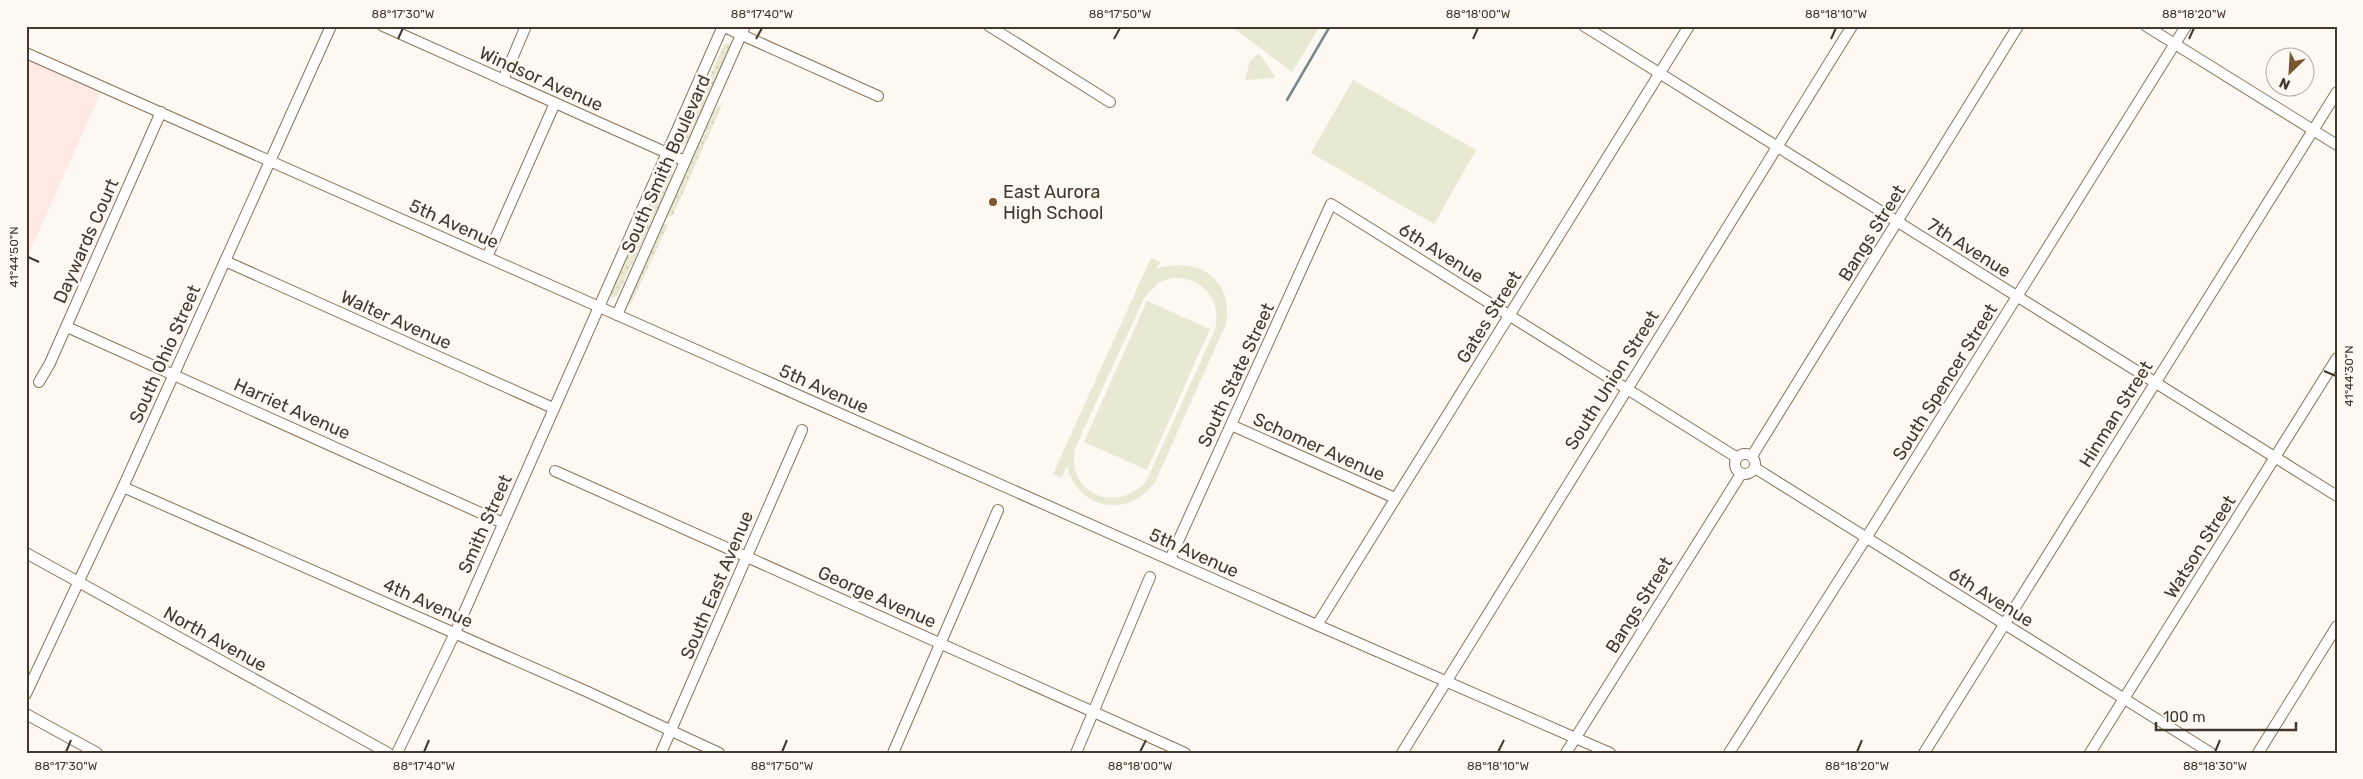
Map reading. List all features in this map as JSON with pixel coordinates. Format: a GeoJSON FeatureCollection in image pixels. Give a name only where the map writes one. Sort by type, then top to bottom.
{"type":"FeatureCollection","features":[{"type":"Feature","properties":{"kind":"street","name":"South Ohio Street"},"geometry":{"type":"LineString","coordinates":[[26,694],[123,487],[331,26]]}},
{"type":"Feature","properties":{"kind":"street","name":"Windsor Avenue"},"geometry":{"type":"LineString","coordinates":[[383,26],[685,161]]}},
{"type":"Feature","properties":{"kind":"street"},"geometry":{"type":"LineString","coordinates":[[503,80],[526,26]]}},
{"type":"Feature","properties":{"kind":"street"},"geometry":{"type":"LineString","coordinates":[[723,26],[743,31],[878,96]]}},
{"type":"Feature","properties":{"kind":"street","name":"South Smith Boulevard"},"geometry":{"type":"LineString","coordinates":[[598,307],[668,154],[723,26]]}},
{"type":"Feature","properties":{"kind":"street"},"geometry":{"type":"LineString","coordinates":[[990,26],[1110,102]]}},
{"type":"Feature","properties":{"kind":"street","name":"7th Avenue"},"geometry":{"type":"LineString","coordinates":[[1584,26],[2337,496]]}},
{"type":"Feature","properties":{"kind":"street","name":"Gates Street"},"geometry":{"type":"LineString","coordinates":[[1317,625],[1689,26]]}},
{"type":"Feature","properties":{"kind":"street","name":"South Union Street"},"geometry":{"type":"LineString","coordinates":[[1402,753],[1626,388],[1852,26]]}},
{"type":"Feature","properties":{"kind":"street","name":"Bangs Street"},"geometry":{"type":"LineString","coordinates":[[1752,456],[2018,26]]}},
{"type":"Feature","properties":{"kind":"street"},"geometry":{"type":"LineString","coordinates":[[2146,26],[2337,145]]}},
{"type":"Feature","properties":{"kind":"street","name":"South Spencer Street"},"geometry":{"type":"LineString","coordinates":[[1729,753],[1866,538],[2186,26]]}},
{"type":"Feature","properties":{"kind":"street","name":"South Smith Boulevard"},"geometry":{"type":"LineString","coordinates":[[617,315],[743,31]]}},
{"type":"Feature","properties":{"kind":"street","name":"5th Avenue"},"geometry":{"type":"LineString","coordinates":[[26,52],[270,162],[1610,753]]}},
{"type":"Feature","properties":{"kind":"street","name":"Hinman Street"},"geometry":{"type":"LineString","coordinates":[[1924,753],[2337,92]]}},
{"type":"Feature","properties":{"kind":"street"},"geometry":{"type":"LineString","coordinates":[[487,257],[555,103]]}},
{"type":"Feature","properties":{"kind":"street","name":"Daywards Court"},"geometry":{"type":"LineString","coordinates":[[39,382],[66,327],[162,112]]}},
{"type":"Feature","properties":{"kind":"street","name":"6th Avenue"},"geometry":{"type":"LineString","coordinates":[[1331,204],[1736,457]]}},
{"type":"Feature","properties":{"kind":"street","name":"South State Street"},"geometry":{"type":"LineString","coordinates":[[1170,559],[1331,204]]}},
{"type":"Feature","properties":{"kind":"street","name":"Walter Avenue"},"geometry":{"type":"LineString","coordinates":[[225,261],[554,408]]}},
{"type":"Feature","properties":{"kind":"street","name":"Smith Street"},"geometry":{"type":"LineString","coordinates":[[397,753],[455,633],[598,307]]}},
{"type":"Feature","properties":{"kind":"street","name":"Harriet Avenue"},"geometry":{"type":"LineString","coordinates":[[66,327],[503,522]]}},
{"type":"Feature","properties":{"kind":"street","name":"Watson Street"},"geometry":{"type":"LineString","coordinates":[[2090,753],[2337,358]]}},
{"type":"Feature","properties":{"kind":"street","name":"Schomer Avenue"},"geometry":{"type":"LineString","coordinates":[[1231,425],[1395,498]]}},
{"type":"Feature","properties":{"kind":"street","name":"South East Avenue"},"geometry":{"type":"LineString","coordinates":[[661,753],[802,430]]}},
{"type":"Feature","properties":{"kind":"street"},"geometry":{"type":"LineString","coordinates":[[1744,453],[1752,456],[1755,461],[1755,468],[1750,473],[1741,474],[1735,468],[1736,457],[1744,453]]}},
{"type":"Feature","properties":{"kind":"street","name":"6th Avenue"},"geometry":{"type":"LineString","coordinates":[[1755,468],[2212,753]]}},
{"type":"Feature","properties":{"kind":"street","name":"George Avenue"},"geometry":{"type":"LineString","coordinates":[[555,470],[746,557],[1094,710],[1185,753]]}},
{"type":"Feature","properties":{"kind":"street","name":"Bangs Street"},"geometry":{"type":"LineString","coordinates":[[1566,753],[1741,474]]}},
{"type":"Feature","properties":{"kind":"street","name":"4th Avenue"},"geometry":{"type":"LineString","coordinates":[[123,487],[588,692],[719,753]]}},
{"type":"Feature","properties":{"kind":"street"},"geometry":{"type":"LineString","coordinates":[[893,753],[998,510]]}},
{"type":"Feature","properties":{"kind":"street","name":"North Avenue"},"geometry":{"type":"LineString","coordinates":[[26,553],[388,753]]}},
{"type":"Feature","properties":{"kind":"street"},"geometry":{"type":"LineString","coordinates":[[1076,753],[1150,577]]}},
{"type":"Feature","properties":{"kind":"street"},"geometry":{"type":"LineString","coordinates":[[2258,753],[2337,626]]}},
{"type":"Feature","properties":{"kind":"street"},"geometry":{"type":"LineString","coordinates":[[26,714],[97,753]]}},
{"type":"Feature","properties":{"kind":"shaded area"},"geometry":{"type":"Polygon","coordinates":[[[26,57],[102,90],[27,258],[26,258],[26,57]]]}},
{"type":"Feature","properties":{"kind":"green space"},"geometry":{"type":"Polygon","coordinates":[[[1231,26],[1320,26],[1292,72],[1231,26]]]}},
{"type":"Feature","properties":{"kind":"green space"},"geometry":{"type":"Polygon","coordinates":[[[728,43],[732,46],[687,144],[683,145],[681,140],[724,45],[728,43]]]}},
{"type":"Feature","properties":{"kind":"green space"},"geometry":{"type":"Polygon","coordinates":[[[1259,53],[1276,78],[1245,80],[1250,61],[1259,53]]]}},
{"type":"Feature","properties":{"kind":"green space"},"geometry":{"type":"Polygon","coordinates":[[[1353,80],[1476,150],[1434,224],[1311,153],[1353,80]]]}},
{"type":"Feature","properties":{"kind":"green space"},"geometry":{"type":"Polygon","coordinates":[[[723,103],[672,217],[667,215],[715,110],[723,103]]]}},
{"type":"Feature","properties":{"kind":"green space"},"geometry":{"type":"Polygon","coordinates":[[[670,171],[673,176],[617,296],[612,298],[610,295],[666,173],[670,171]]]}},
{"type":"Feature","properties":{"kind":"green space"},"geometry":{"type":"Polygon","coordinates":[[[663,223],[668,225],[630,306],[629,299],[663,223]]]}},
{"type":"Feature","properties":{"kind":"green space"},"geometry":{"type":"Polygon","coordinates":[[[1151,258],[1160,262],[1156,269],[1185,266],[1209,274],[1218,283],[1224,294],[1227,308],[1226,324],[1155,482],[1144,494],[1132,501],[1119,505],[1105,504],[1093,500],[1082,492],[1073,481],[1067,466],[1061,478],[1053,474],[1151,258]],[[1171,278],[1158,283],[1144,298],[1075,448],[1074,464],[1078,477],[1085,487],[1096,494],[1108,497],[1121,497],[1134,492],[1146,482],[1214,332],[1216,310],[1213,301],[1201,286],[1193,281],[1171,278]]]}},
{"type":"Feature","properties":{"kind":"green space"},"geometry":{"type":"Polygon","coordinates":[[[1147,301],[1210,329],[1147,470],[1084,442],[1147,301]]]}},
{"type":"Feature","properties":{"kind":"waterway"},"geometry":{"type":"LineString","coordinates":[[1287,100],[1330,26]]}},
{"type":"Feature","properties":{"kind":"place","name":"East Aurora High School"},"geometry":{"type":"Point","coordinates":[993,202]}}]}
